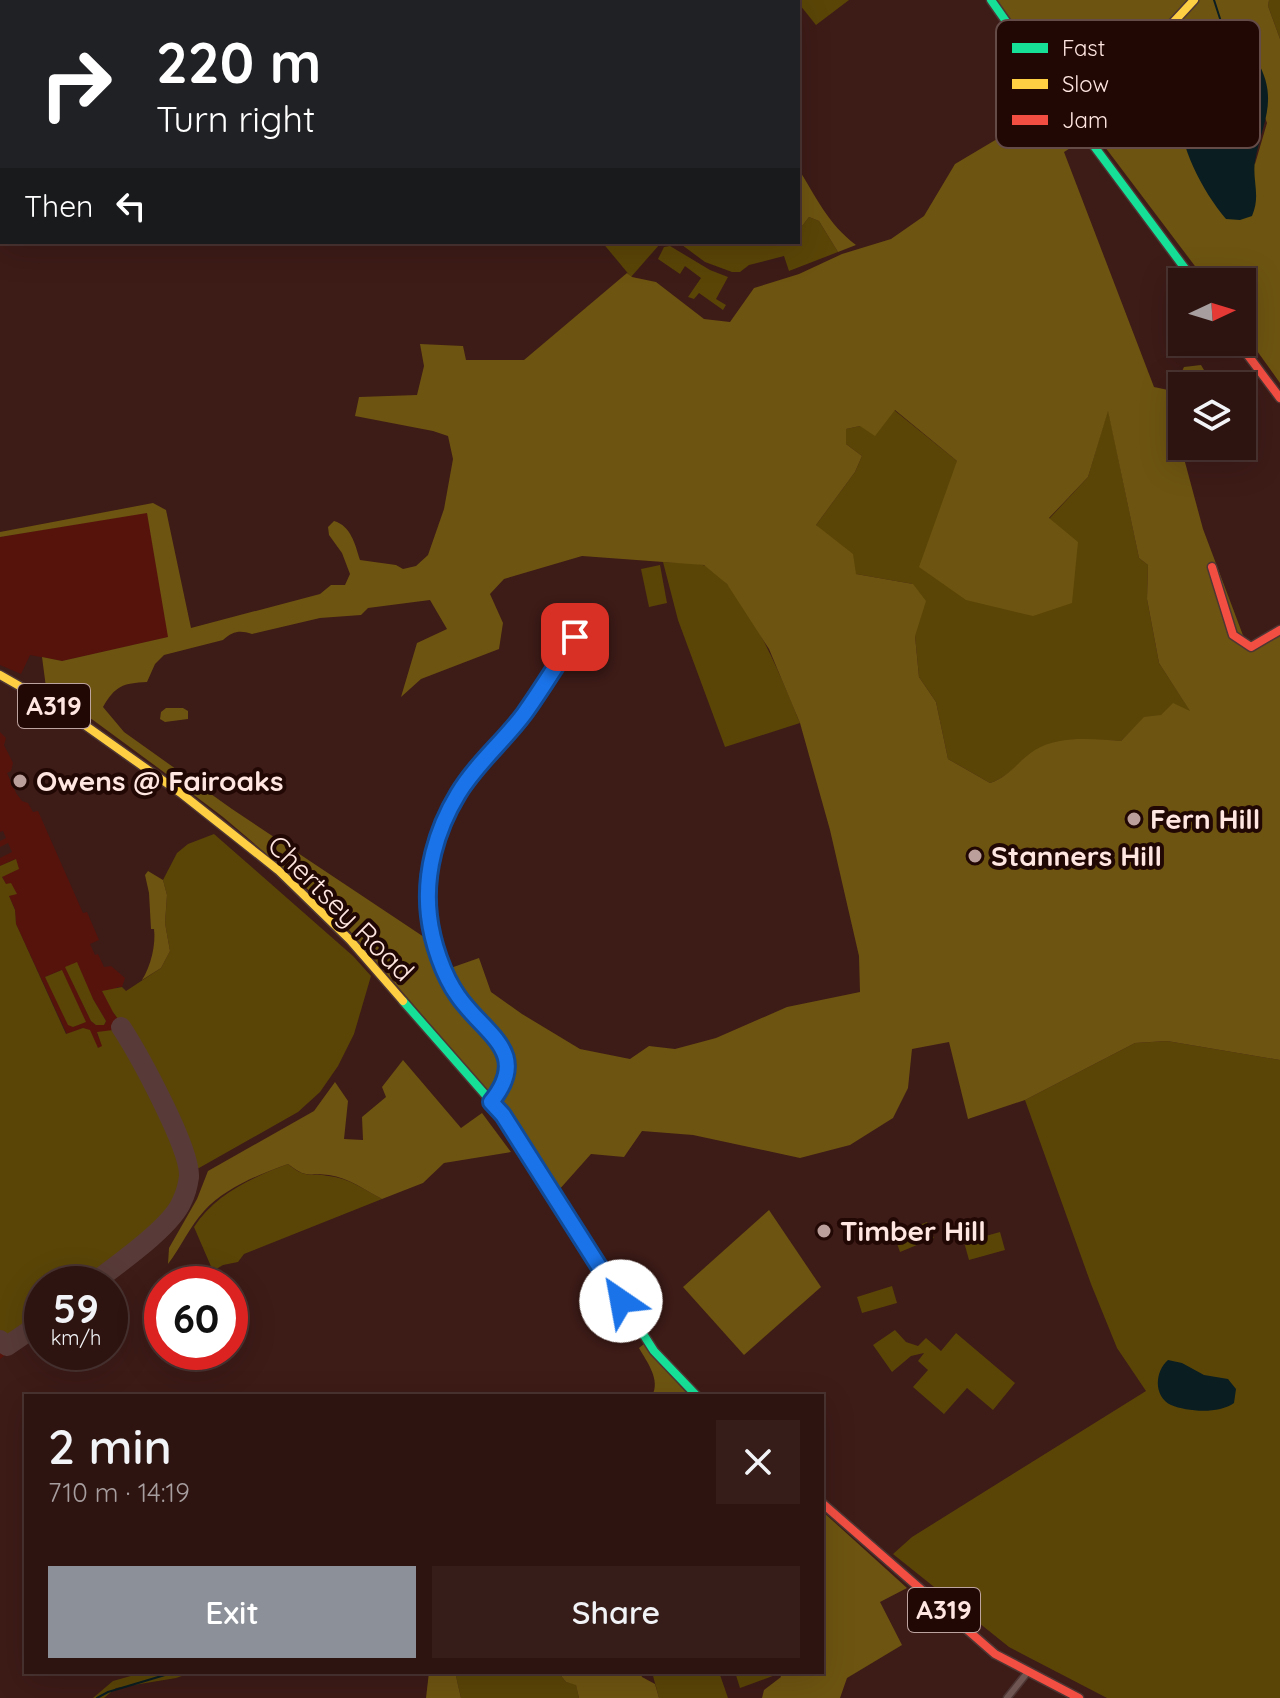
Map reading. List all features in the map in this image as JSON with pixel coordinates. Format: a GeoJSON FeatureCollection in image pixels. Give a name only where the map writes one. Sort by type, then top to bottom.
{"type":"FeatureCollection","features":[{"type":"Feature","properties":{"kind":"main road"},"geometry":{"type":"LineString","coordinates":[[991,0],[1005,20]]}},
{"type":"Feature","properties":{"kind":"main road"},"geometry":{"type":"LineString","coordinates":[[1175,20],[1194,0]]}},
{"type":"Feature","properties":{"kind":"main road"},"geometry":{"type":"LineString","coordinates":[[1097,148],[1185,268]]}},
{"type":"Feature","properties":{"kind":"main road"},"geometry":{"type":"LineString","coordinates":[[1248,356],[1280,398]]}},
{"type":"Feature","properties":{"kind":"main road"},"geometry":{"type":"LineString","coordinates":[[1212,567],[1233,635],[1251,647],[1280,630]]}},
{"type":"Feature","properties":{"kind":"main road"},"geometry":{"type":"LineString","coordinates":[[491,1102],[507,1072],[508,1059],[499,1042],[458,996],[443,965],[428,913],[429,866],[434,847],[458,794],[524,714],[575,637]]}},
{"type":"Feature","properties":{"kind":"main road","name":"Chertsey Road"},"geometry":{"type":"LineString","coordinates":[[0,675],[72,716],[182,794],[278,870],[375,966],[503,1115],[654,1351],[695,1394]]}},
{"type":"Feature","properties":{"kind":"main road","name":"A319"},"geometry":{"type":"LineString","coordinates":[[824,1505],[993,1653],[1079,1698]]}},
{"type":"Feature","properties":{"kind":"street"},"geometry":{"type":"LineString","coordinates":[[1007,1698],[1027,1673]]}},
{"type":"Feature","properties":{"kind":"shaded area"},"geometry":{"type":"Polygon","coordinates":[[[800,0],[849,0],[816,25],[800,5],[800,0]]]}},
{"type":"Feature","properties":{"kind":"shaded area"},"geometry":{"type":"Polygon","coordinates":[[[996,0],[1269,0],[1268,6],[1280,39],[1280,383],[1256,350],[1256,268],[1196,268],[1106,148],[1236,148],[1255,164],[1267,123],[1260,104],[1260,20],[1010,20],[996,0]]]}},
{"type":"Feature","properties":{"kind":"shaded area"},"geometry":{"type":"Polygon","coordinates":[[[1269,0],[1280,0],[1280,39],[1268,6],[1269,0]]]}},
{"type":"Feature","properties":{"kind":"shaded area"},"geometry":{"type":"Polygon","coordinates":[[[996,140],[996,148],[1070,148],[1064,152],[1154,387],[1168,390],[1168,460],[1184,460],[1203,529],[1247,646],[1280,632],[1280,1060],[1167,1041],[1135,1043],[1025,1100],[968,1119],[949,1042],[912,1049],[908,1088],[893,1118],[850,1145],[800,1158],[693,1135],[642,1131],[624,1157],[591,1154],[558,1191],[497,1102],[331,909],[223,817],[161,770],[93,720],[47,695],[42,657],[62,661],[168,637],[147,513],[0,537],[0,532],[153,503],[166,510],[191,628],[320,594],[331,585],[345,585],[350,574],[342,553],[329,535],[328,527],[334,521],[348,531],[360,560],[396,565],[403,569],[416,566],[428,555],[444,509],[453,459],[448,436],[355,416],[359,397],[417,395],[424,366],[420,344],[463,346],[466,360],[524,360],[627,273],[656,282],[704,319],[730,322],[754,288],[891,239],[924,216],[955,164],[996,140]],[[895,410],[875,436],[860,426],[846,429],[846,444],[862,456],[855,472],[816,525],[853,554],[856,574],[913,584],[926,601],[915,636],[919,677],[936,702],[948,759],[990,783],[1003,777],[1029,754],[1045,745],[1077,739],[1121,741],[1144,717],[1161,715],[1173,703],[1190,711],[1159,663],[1147,599],[1148,565],[1139,558],[1108,411],[1088,477],[1049,518],[1078,542],[1072,603],[1033,616],[966,600],[919,567],[957,461],[895,410]],[[582,556],[504,579],[490,594],[503,623],[499,649],[421,679],[401,697],[417,643],[447,629],[430,600],[368,608],[361,615],[320,618],[252,634],[237,632],[223,640],[164,655],[155,664],[147,682],[120,687],[103,707],[124,732],[232,809],[430,941],[442,971],[479,958],[491,992],[522,1014],[580,1049],[630,1059],[649,1046],[675,1049],[716,1038],[787,1007],[860,992],[859,956],[830,830],[800,723],[769,649],[727,584],[704,565],[582,556]]]}},
{"type":"Feature","properties":{"kind":"shaded area"},"geometry":{"type":"Polygon","coordinates":[[[800,171],[830,219],[856,245],[838,252],[819,221],[809,217],[802,226],[800,171]]]}},
{"type":"Feature","properties":{"kind":"shaded area"},"geometry":{"type":"Polygon","coordinates":[[[809,217],[819,221],[838,252],[789,271],[784,256],[732,272],[705,262],[681,244],[800,244],[802,226],[809,217]]]}},
{"type":"Feature","properties":{"kind":"shaded area"},"geometry":{"type":"Polygon","coordinates":[[[604,244],[659,245],[631,277],[604,244]]]}},
{"type":"Feature","properties":{"kind":"shaded area"},"geometry":{"type":"Polygon","coordinates":[[[670,246],[728,277],[716,299],[726,305],[723,310],[699,293],[694,299],[688,297],[701,278],[685,266],[680,274],[658,259],[664,247],[670,246]]]}},
{"type":"Feature","properties":{"kind":"shaded area"},"geometry":{"type":"Polygon","coordinates":[[[1201,365],[1205,372],[1182,372],[1184,367],[1201,365]]]}},
{"type":"Feature","properties":{"kind":"shaded area"},"geometry":{"type":"Polygon","coordinates":[[[1108,409],[1139,558],[1148,565],[1147,599],[1159,663],[1191,712],[1144,718],[1121,741],[1075,741],[1040,748],[990,783],[948,759],[936,702],[919,677],[913,584],[856,574],[816,525],[855,472],[862,456],[846,444],[846,429],[894,410],[957,461],[1049,519],[1088,477],[1108,409]]]}},
{"type":"Feature","properties":{"kind":"shaded area"},"geometry":{"type":"Polygon","coordinates":[[[147,512],[169,637],[62,661],[30,655],[21,674],[0,665],[0,537],[147,512]]]}},
{"type":"Feature","properties":{"kind":"shaded area"},"geometry":{"type":"Polygon","coordinates":[[[663,562],[701,564],[721,577],[762,637],[800,723],[725,747],[678,620],[663,562]]]}},
{"type":"Feature","properties":{"kind":"shaded area"},"geometry":{"type":"Polygon","coordinates":[[[660,565],[667,603],[649,607],[641,569],[660,565]]]}},
{"type":"Feature","properties":{"kind":"shaded area"},"geometry":{"type":"Polygon","coordinates":[[[166,708],[183,708],[188,711],[188,719],[165,722],[160,719],[161,712],[166,708]]]}},
{"type":"Feature","properties":{"kind":"shaded area"},"geometry":{"type":"Polygon","coordinates":[[[0,732],[6,738],[4,745],[13,763],[11,771],[7,773],[22,801],[28,803],[33,812],[38,811],[83,913],[87,912],[99,940],[90,944],[95,955],[98,954],[104,967],[111,966],[125,978],[122,987],[117,987],[113,1012],[147,1061],[191,1164],[191,1188],[183,1207],[148,1248],[124,1266],[101,1266],[151,1227],[173,1205],[181,1187],[181,1164],[132,1055],[113,1030],[97,1034],[103,1046],[98,1048],[83,1028],[67,1034],[16,924],[11,895],[2,876],[18,869],[15,859],[0,866],[0,858],[12,852],[8,843],[0,847],[0,841],[6,838],[3,831],[0,832],[0,732]],[[66,968],[91,1021],[104,1025],[106,1021],[93,999],[66,968]],[[61,970],[45,977],[73,1027],[85,1022],[61,970]]]}},
{"type":"Feature","properties":{"kind":"shaded area"},"geometry":{"type":"Polygon","coordinates":[[[214,834],[353,956],[371,976],[354,1034],[320,1092],[298,1112],[199,1168],[192,1167],[142,1052],[102,991],[122,987],[126,991],[161,968],[170,951],[165,923],[167,895],[163,880],[177,853],[188,844],[214,834]]]}},
{"type":"Feature","properties":{"kind":"shaded area"},"geometry":{"type":"Polygon","coordinates":[[[16,859],[19,869],[2,877],[6,884],[11,883],[17,894],[9,896],[15,910],[16,924],[66,1034],[83,1028],[90,1030],[98,1048],[102,1046],[97,1032],[113,1030],[136,1062],[178,1158],[182,1178],[173,1205],[151,1227],[101,1266],[24,1266],[24,1325],[9,1336],[0,1331],[0,866],[16,859]]]}},
{"type":"Feature","properties":{"kind":"shaded area"},"geometry":{"type":"Polygon","coordinates":[[[148,871],[163,880],[167,895],[165,923],[170,951],[161,968],[142,980],[154,941],[145,875],[148,871]]]}},
{"type":"Feature","properties":{"kind":"shaded area"},"geometry":{"type":"Polygon","coordinates":[[[77,962],[106,1021],[104,1025],[91,1021],[65,967],[77,962]]]}},
{"type":"Feature","properties":{"kind":"shaded area"},"geometry":{"type":"Polygon","coordinates":[[[62,970],[86,1022],[73,1027],[68,1025],[45,977],[62,970]]]}},
{"type":"Feature","properties":{"kind":"shaded area"},"geometry":{"type":"Polygon","coordinates":[[[1167,1041],[1280,1060],[1280,1698],[1107,1698],[1009,1647],[893,1554],[912,1537],[1146,1391],[1117,1348],[1025,1100],[1135,1043],[1167,1041]]]}},
{"type":"Feature","properties":{"kind":"shaded area"},"geometry":{"type":"Polygon","coordinates":[[[403,1060],[461,1128],[482,1113],[511,1152],[444,1163],[423,1183],[382,1199],[343,1179],[304,1174],[288,1164],[243,1183],[212,1203],[194,1223],[168,1264],[169,1248],[197,1199],[208,1171],[314,1111],[335,1082],[348,1101],[344,1139],[363,1140],[362,1117],[386,1097],[382,1087],[403,1060]]]}},
{"type":"Feature","properties":{"kind":"shaded area"},"geometry":{"type":"Polygon","coordinates":[[[288,1164],[304,1174],[343,1179],[382,1199],[244,1254],[238,1262],[211,1266],[194,1227],[224,1196],[288,1164]]]}},
{"type":"Feature","properties":{"kind":"shaded area"},"geometry":{"type":"Polygon","coordinates":[[[769,1210],[821,1287],[744,1355],[683,1287],[769,1210]]]}},
{"type":"Feature","properties":{"kind":"shaded area"},"geometry":{"type":"Polygon","coordinates":[[[927,1222],[934,1238],[900,1252],[894,1235],[927,1222]]]}},
{"type":"Feature","properties":{"kind":"shaded area"},"geometry":{"type":"Polygon","coordinates":[[[1000,1232],[1005,1250],[969,1260],[964,1242],[1000,1232]]]}},
{"type":"Feature","properties":{"kind":"shaded area"},"geometry":{"type":"Polygon","coordinates":[[[892,1286],[897,1303],[862,1313],[857,1297],[892,1286]]]}},
{"type":"Feature","properties":{"kind":"shaded area"},"geometry":{"type":"Polygon","coordinates":[[[24,1326],[24,1341],[0,1359],[0,1331],[3,1335],[11,1336],[24,1326]]]}},
{"type":"Feature","properties":{"kind":"shaded area"},"geometry":{"type":"Polygon","coordinates":[[[895,1330],[906,1342],[918,1346],[926,1338],[941,1351],[956,1333],[1015,1383],[993,1410],[967,1388],[944,1414],[913,1387],[928,1370],[918,1361],[924,1353],[911,1356],[892,1372],[873,1345],[895,1330]]]}},
{"type":"Feature","properties":{"kind":"shaded area"},"geometry":{"type":"Polygon","coordinates":[[[644,1344],[687,1394],[653,1394],[654,1377],[639,1348],[644,1344]]]}},
{"type":"Feature","properties":{"kind":"shaded area"},"geometry":{"type":"Polygon","coordinates":[[[824,1513],[907,1588],[880,1602],[902,1645],[847,1678],[840,1698],[762,1698],[764,1690],[781,1677],[780,1674],[824,1674],[824,1513]]]}},
{"type":"Feature","properties":{"kind":"shaded area"},"geometry":{"type":"Polygon","coordinates":[[[138,1674],[188,1674],[116,1688],[104,1698],[93,1698],[113,1681],[138,1674]]]}},
{"type":"Feature","properties":{"kind":"shaded area"},"geometry":{"type":"Polygon","coordinates":[[[429,1674],[455,1674],[461,1698],[426,1698],[429,1674]]]}},
{"type":"Feature","properties":{"kind":"shaded area"},"geometry":{"type":"Polygon","coordinates":[[[455,1674],[560,1674],[566,1682],[576,1684],[579,1698],[461,1698],[455,1674]]]}},
{"type":"Feature","properties":{"kind":"shaded area"},"geometry":{"type":"Polygon","coordinates":[[[560,1674],[641,1674],[655,1684],[659,1698],[579,1698],[576,1685],[566,1682],[560,1674]]]}},
{"type":"Feature","properties":{"kind":"shaded area"},"geometry":{"type":"Polygon","coordinates":[[[653,1674],[720,1674],[728,1698],[659,1698],[653,1674]]]}},
{"type":"Feature","properties":{"kind":"shaded area"},"geometry":{"type":"Polygon","coordinates":[[[736,1674],[778,1674],[740,1688],[736,1674]]]}},
{"type":"Feature","properties":{"kind":"water"},"geometry":{"type":"Polygon","coordinates":[[[1260,67],[1267,86],[1265,122],[1260,142],[1260,67]]]}},
{"type":"Feature","properties":{"kind":"water"},"geometry":{"type":"Polygon","coordinates":[[[1186,148],[1258,148],[1252,216],[1240,220],[1226,219],[1192,164],[1186,148]]]}},
{"type":"Feature","properties":{"kind":"water"},"geometry":{"type":"Polygon","coordinates":[[[1168,1360],[1182,1363],[1204,1375],[1228,1379],[1236,1389],[1234,1403],[1203,1411],[1171,1405],[1161,1396],[1158,1383],[1160,1370],[1168,1360]]]}},
{"type":"Feature","properties":{"kind":"waterway"},"geometry":{"type":"LineString","coordinates":[[1214,0],[1220,20]]}},
{"type":"Feature","properties":{"kind":"waterway"},"geometry":{"type":"LineString","coordinates":[[97,1698],[168,1674]]}},
{"type":"Feature","properties":{"kind":"taxiway"},"geometry":{"type":"LineString","coordinates":[[116,1266],[167,1222],[182,1201],[189,1177],[182,1145],[173,1124],[121,1027]]}},
{"type":"Feature","properties":{"kind":"taxiway"},"geometry":{"type":"LineString","coordinates":[[0,1340],[7,1346],[24,1334]]}},
{"type":"Feature","properties":{"kind":"traffic: fast"},"geometry":{"type":"LineString","coordinates":[[991,0],[1005,20]]}},
{"type":"Feature","properties":{"kind":"traffic: fast"},"geometry":{"type":"LineString","coordinates":[[1095,148],[1185,268]]}},
{"type":"Feature","properties":{"kind":"traffic: fast"},"geometry":{"type":"LineString","coordinates":[[491,1102],[505,1075],[505,1057],[496,1038],[460,998],[442,965],[434,941],[429,890],[431,865],[447,815],[459,792],[510,731]]}},
{"type":"Feature","properties":{"kind":"traffic: fast"},"geometry":{"type":"LineString","coordinates":[[403,1001],[503,1115],[654,1351],[695,1394]]}},
{"type":"Feature","properties":{"kind":"traffic: slow"},"geometry":{"type":"LineString","coordinates":[[1175,20],[1194,0]]}},
{"type":"Feature","properties":{"kind":"traffic: slow"},"geometry":{"type":"LineString","coordinates":[[0,675],[72,716],[182,794],[278,870],[350,940],[403,1001]]}},
{"type":"Feature","properties":{"kind":"traffic: jam"},"geometry":{"type":"LineString","coordinates":[[1248,356],[1280,398]]}},
{"type":"Feature","properties":{"kind":"traffic: jam"},"geometry":{"type":"LineString","coordinates":[[1212,567],[1233,635],[1251,647],[1280,630]]}},
{"type":"Feature","properties":{"kind":"traffic: jam"},"geometry":{"type":"LineString","coordinates":[[510,731],[575,637]]}},
{"type":"Feature","properties":{"kind":"traffic: jam"},"geometry":{"type":"LineString","coordinates":[[824,1505],[995,1654],[1079,1698]]}},
{"type":"Feature","properties":{"kind":"place","name":"Owens @ Fairoaks"},"geometry":{"type":"Point","coordinates":[20,781]}},
{"type":"Feature","properties":{"kind":"place","name":"Fern Hill"},"geometry":{"type":"Point","coordinates":[1134,819]}},
{"type":"Feature","properties":{"kind":"place","name":"Stanners Hill"},"geometry":{"type":"Point","coordinates":[975,856]}},
{"type":"Feature","properties":{"kind":"place","name":"Timber Hill"},"geometry":{"type":"Point","coordinates":[824,1231]}},
{"type":"Feature","properties":{"kind":"route"},"geometry":{"type":"LineString","coordinates":[[575,637],[524,714],[458,794],[434,847],[429,866],[428,913],[443,965],[458,996],[499,1042],[508,1059],[507,1072],[491,1102],[503,1115],[621,1301]]}}]}
